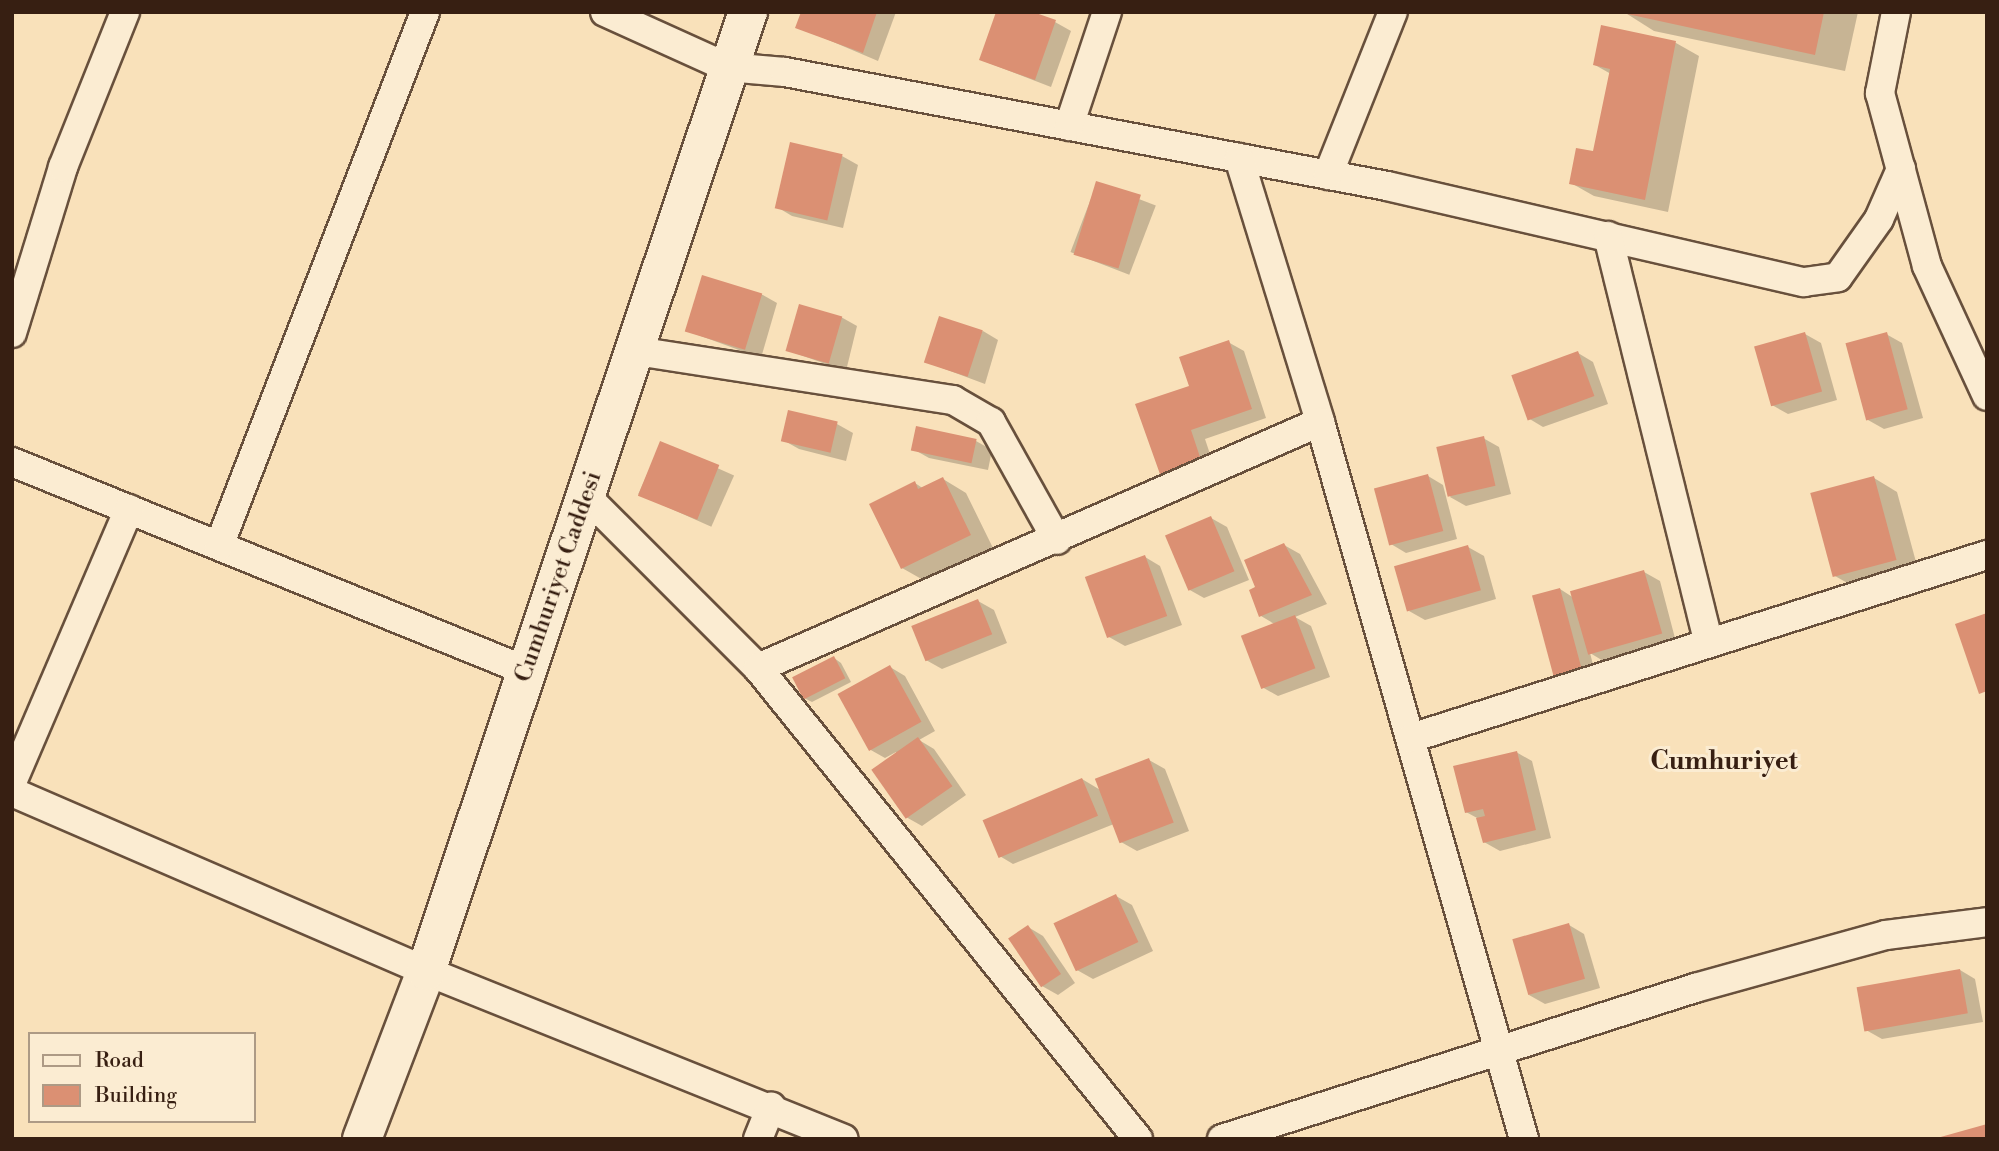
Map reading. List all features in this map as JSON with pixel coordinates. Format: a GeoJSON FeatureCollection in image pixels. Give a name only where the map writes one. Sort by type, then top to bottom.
{"type":"FeatureCollection","features":[{"type":"Feature","properties":{"kind":"street"},"geometry":{"type":"LineString","coordinates":[[12,333],[62,167],[125,12]]}},
{"type":"Feature","properties":{"kind":"street"},"geometry":{"type":"LineString","coordinates":[[219,546],[425,12]]}},
{"type":"Feature","properties":{"kind":"street"},"geometry":{"type":"LineString","coordinates":[[606,12],[727,67],[785,72],[1328,175],[1804,282],[1838,277],[1879,219],[1901,169]]}},
{"type":"Feature","properties":{"kind":"street","name":"Cumhuriyet Caddesi"},"geometry":{"type":"LineString","coordinates":[[362,1139],[426,971],[636,351],[727,67],[748,12]]}},
{"type":"Feature","properties":{"kind":"street"},"geometry":{"type":"LineString","coordinates":[[1069,126],[1107,12]]}},
{"type":"Feature","properties":{"kind":"street"},"geometry":{"type":"LineString","coordinates":[[1328,175],[1393,12]]}},
{"type":"Feature","properties":{"kind":"street"},"geometry":{"type":"LineString","coordinates":[[1896,12],[1880,93],[1927,265],[1987,396]]}},
{"type":"Feature","properties":{"kind":"street"},"geometry":{"type":"LineString","coordinates":[[1239,158],[1320,422],[1524,1139]]}},
{"type":"Feature","properties":{"kind":"street"},"geometry":{"type":"LineString","coordinates":[[1608,236],[1709,643]]}},
{"type":"Feature","properties":{"kind":"street"},"geometry":{"type":"LineString","coordinates":[[636,351],[953,400],[991,422],[1056,540]]}},
{"type":"Feature","properties":{"kind":"street"},"geometry":{"type":"LineString","coordinates":[[758,668],[1056,540],[1320,422]]}},
{"type":"Feature","properties":{"kind":"street"},"geometry":{"type":"LineString","coordinates":[[12,462],[527,671]]}},
{"type":"Feature","properties":{"kind":"street"},"geometry":{"type":"LineString","coordinates":[[587,497],[758,668],[1138,1139]]}},
{"type":"Feature","properties":{"kind":"street"},"geometry":{"type":"LineString","coordinates":[[12,782],[129,509]]}},
{"type":"Feature","properties":{"kind":"street"},"geometry":{"type":"LineString","coordinates":[[1411,738],[1987,555]]}},
{"type":"Feature","properties":{"kind":"street"},"geometry":{"type":"LineString","coordinates":[[12,792],[426,971],[771,1107],[844,1139]]}},
{"type":"Feature","properties":{"kind":"street"},"geometry":{"type":"LineString","coordinates":[[1223,1139],[1695,988],[1886,935],[1987,922]]}},
{"type":"Feature","properties":{"kind":"street"},"geometry":{"type":"LineString","coordinates":[[758,1139],[771,1107]]}},
{"type":"Feature","properties":{"kind":"building"},"geometry":{"type":"Polygon","coordinates":[[[801,12],[877,12],[863,53],[795,28],[801,12]]]}},
{"type":"Feature","properties":{"kind":"building"},"geometry":{"type":"Polygon","coordinates":[[[996,12],[1033,12],[1056,20],[1035,80],[979,60],[996,12]]]}},
{"type":"Feature","properties":{"kind":"building"},"geometry":{"type":"Polygon","coordinates":[[[1618,12],[1824,12],[1815,55],[1618,12]]]}},
{"type":"Feature","properties":{"kind":"building"},"geometry":{"type":"Polygon","coordinates":[[[1601,25],[1676,41],[1645,200],[1569,184],[1576,148],[1593,151],[1610,69],[1593,65],[1601,25]]]}},
{"type":"Feature","properties":{"kind":"building"},"geometry":{"type":"Polygon","coordinates":[[[790,142],[843,154],[827,220],[775,208],[790,142]]]}},
{"type":"Feature","properties":{"kind":"building"},"geometry":{"type":"Polygon","coordinates":[[[1096,181],[1141,195],[1118,268],[1073,255],[1096,181]]]}},
{"type":"Feature","properties":{"kind":"building"},"geometry":{"type":"Polygon","coordinates":[[[702,275],[762,293],[745,350],[685,331],[702,275]]]}},
{"type":"Feature","properties":{"kind":"building"},"geometry":{"type":"Polygon","coordinates":[[[799,304],[842,316],[829,364],[785,351],[799,304]]]}},
{"type":"Feature","properties":{"kind":"building"},"geometry":{"type":"Polygon","coordinates":[[[939,316],[983,330],[968,377],[924,363],[939,316]]]}},
{"type":"Feature","properties":{"kind":"building"},"geometry":{"type":"Polygon","coordinates":[[[1805,332],[1822,392],[1771,406],[1754,347],[1805,332]]]}},
{"type":"Feature","properties":{"kind":"building"},"geometry":{"type":"Polygon","coordinates":[[[1887,332],[1908,409],[1866,420],[1845,343],[1887,332]]]}},
{"type":"Feature","properties":{"kind":"building"},"geometry":{"type":"Polygon","coordinates":[[[1229,340],[1252,409],[1191,430],[1202,463],[1161,477],[1135,404],[1189,386],[1179,357],[1229,340]]]}},
{"type":"Feature","properties":{"kind":"building"},"geometry":{"type":"Polygon","coordinates":[[[1578,351],[1594,396],[1528,420],[1511,375],[1578,351]]]}},
{"type":"Feature","properties":{"kind":"building"},"geometry":{"type":"Polygon","coordinates":[[[788,410],[838,421],[830,453],[781,441],[788,410]]]}},
{"type":"Feature","properties":{"kind":"building"},"geometry":{"type":"Polygon","coordinates":[[[916,426],[977,439],[971,463],[911,450],[916,426]]]}},
{"type":"Feature","properties":{"kind":"building"},"geometry":{"type":"Polygon","coordinates":[[[1484,436],[1495,486],[1448,497],[1436,447],[1484,436]]]}},
{"type":"Feature","properties":{"kind":"building"},"geometry":{"type":"Polygon","coordinates":[[[660,441],[719,465],[697,520],[638,496],[660,441]]]}},
{"type":"Feature","properties":{"kind":"building"},"geometry":{"type":"Polygon","coordinates":[[[1428,474],[1443,531],[1389,545],[1374,488],[1428,474]]]}},
{"type":"Feature","properties":{"kind":"building"},"geometry":{"type":"Polygon","coordinates":[[[1874,476],[1897,560],[1833,577],[1810,493],[1874,476]]]}},
{"type":"Feature","properties":{"kind":"building"},"geometry":{"type":"Polygon","coordinates":[[[943,477],[971,535],[901,569],[869,504],[915,481],[918,489],[943,477]]]}},
{"type":"Feature","properties":{"kind":"building"},"geometry":{"type":"Polygon","coordinates":[[[1211,516],[1234,571],[1188,591],[1165,536],[1211,516]]]}},
{"type":"Feature","properties":{"kind":"building"},"geometry":{"type":"Polygon","coordinates":[[[1284,543],[1312,595],[1259,617],[1249,590],[1255,587],[1244,560],[1284,543]]]}},
{"type":"Feature","properties":{"kind":"building"},"geometry":{"type":"Polygon","coordinates":[[[1468,545],[1481,590],[1407,611],[1394,566],[1468,545]]]}},
{"type":"Feature","properties":{"kind":"building"},"geometry":{"type":"Polygon","coordinates":[[[1145,555],[1167,616],[1107,638],[1085,577],[1145,555]]]}},
{"type":"Feature","properties":{"kind":"building"},"geometry":{"type":"Polygon","coordinates":[[[1644,570],[1662,633],[1588,655],[1570,591],[1644,570]]]}},
{"type":"Feature","properties":{"kind":"building"},"geometry":{"type":"Polygon","coordinates":[[[1560,588],[1581,668],[1553,676],[1532,596],[1560,588]]]}},
{"type":"Feature","properties":{"kind":"building"},"geometry":{"type":"Polygon","coordinates":[[[978,599],[992,634],[925,661],[911,626],[978,599]]]}},
{"type":"Feature","properties":{"kind":"building"},"geometry":{"type":"Polygon","coordinates":[[[1987,613],[1987,691],[1979,694],[1955,624],[1987,613]]]}},
{"type":"Feature","properties":{"kind":"building"},"geometry":{"type":"Polygon","coordinates":[[[1295,615],[1315,668],[1261,689],[1241,636],[1295,615]]]}},
{"type":"Feature","properties":{"kind":"building"},"geometry":{"type":"Polygon","coordinates":[[[834,656],[845,678],[803,700],[792,677],[834,656]]]}},
{"type":"Feature","properties":{"kind":"building"},"geometry":{"type":"Polygon","coordinates":[[[890,665],[922,722],[869,751],[838,694],[890,665]]]}},
{"type":"Feature","properties":{"kind":"building"},"geometry":{"type":"Polygon","coordinates":[[[918,737],[952,786],[906,819],[871,770],[918,737]]]}},
{"type":"Feature","properties":{"kind":"building"},"geometry":{"type":"Polygon","coordinates":[[[1517,751],[1536,830],[1483,843],[1476,818],[1485,816],[1483,809],[1465,813],[1453,766],[1517,751]]]}},
{"type":"Feature","properties":{"kind":"building"},"geometry":{"type":"Polygon","coordinates":[[[1149,758],[1174,822],[1120,843],[1095,779],[1149,758]]]}},
{"type":"Feature","properties":{"kind":"building"},"geometry":{"type":"Polygon","coordinates":[[[1082,778],[1098,816],[999,858],[983,820],[1082,778]]]}},
{"type":"Feature","properties":{"kind":"building"},"geometry":{"type":"Polygon","coordinates":[[[1116,894],[1138,942],[1076,971],[1053,923],[1116,894]]]}},
{"type":"Feature","properties":{"kind":"building"},"geometry":{"type":"Polygon","coordinates":[[[1569,923],[1585,979],[1528,995],[1512,939],[1569,923]]]}},
{"type":"Feature","properties":{"kind":"building"},"geometry":{"type":"Polygon","coordinates":[[[1028,925],[1061,974],[1041,987],[1008,938],[1028,925]]]}},
{"type":"Feature","properties":{"kind":"building"},"geometry":{"type":"Polygon","coordinates":[[[1960,969],[1968,1013],[1864,1032],[1857,987],[1960,969]]]}},
{"type":"Feature","properties":{"kind":"building"},"geometry":{"type":"Polygon","coordinates":[[[1987,1124],[1987,1139],[1937,1139],[1937,1138],[1987,1124]]]}},
{"type":"Feature","properties":{"kind":"district","name":"Cumhuriyet"},"geometry":{"type":"Point","coordinates":[1724,762]}}]}
